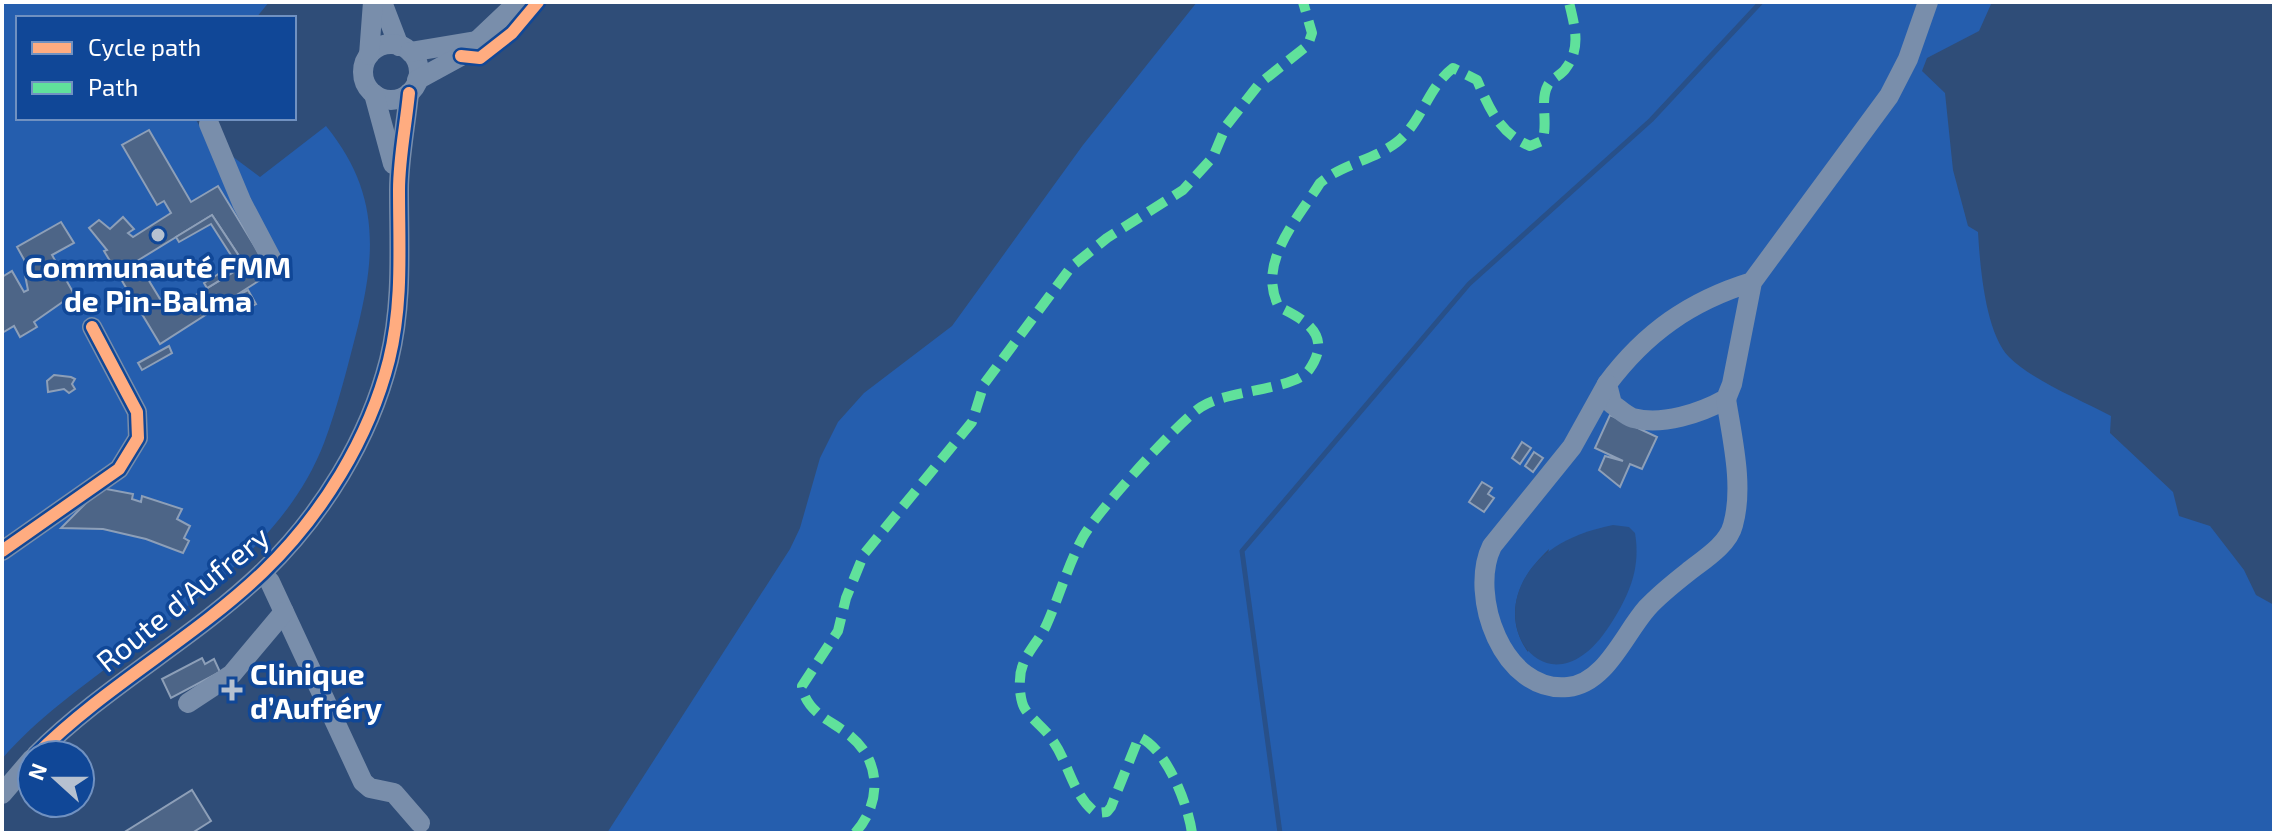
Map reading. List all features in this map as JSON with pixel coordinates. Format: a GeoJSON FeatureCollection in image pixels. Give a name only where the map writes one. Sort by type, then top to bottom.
{"type":"FeatureCollection","features":[{"type":"Feature","properties":{"kind":"street"},"geometry":{"type":"LineString","coordinates":[[373,2],[369,55],[364,74],[374,94],[388,100],[461,56],[518,2]]}},
{"type":"Feature","properties":{"kind":"street"},"geometry":{"type":"LineString","coordinates":[[382,2],[404,49],[418,65],[413,87]]}},
{"type":"Feature","properties":{"kind":"street"},"geometry":{"type":"LineString","coordinates":[[1752,282],[1714,294],[1683,310],[1629,354],[1607,384],[1572,447],[1492,546],[1484,561],[1487,603],[1498,643],[1518,670],[1542,685],[1569,687],[1594,678],[1647,608],[1715,551],[1732,529],[1738,499],[1726,399],[1732,384],[1752,282],[1889,96],[1908,59],[1928,2]]}},
{"type":"Feature","properties":{"kind":"street"},"geometry":{"type":"LineString","coordinates":[[369,55],[383,46],[404,49],[476,41]]}},
{"type":"Feature","properties":{"kind":"street","name":"Route d'Aufrery"},"geometry":{"type":"LineString","coordinates":[[52,739],[75,717],[262,573],[294,539],[330,492],[373,407],[389,360],[398,310],[401,267],[399,187],[413,87]]}},
{"type":"Feature","properties":{"kind":"street","name":"Route d'Aufrery"},"geometry":{"type":"LineString","coordinates":[[374,94],[399,187]]}},
{"type":"Feature","properties":{"kind":"street"},"geometry":{"type":"LineString","coordinates":[[209,124],[242,203],[272,260]]}},
{"type":"Feature","properties":{"kind":"street"},"geometry":{"type":"LineString","coordinates":[[2,551],[119,469],[138,438],[137,412],[92,327]]}},
{"type":"Feature","properties":{"kind":"street"},"geometry":{"type":"LineString","coordinates":[[1607,384],[1612,404],[1632,418],[1689,415],[1726,399]]}},
{"type":"Feature","properties":{"kind":"street"},"geometry":{"type":"LineString","coordinates":[[262,573],[284,612],[363,782],[370,788],[394,793],[420,823]]}},
{"type":"Feature","properties":{"kind":"street"},"geometry":{"type":"LineString","coordinates":[[188,703],[232,674],[284,612]]}},
{"type":"Feature","properties":{"kind":"street","name":"Route d'Aufrery"},"geometry":{"type":"LineString","coordinates":[[2,794],[16,778]]}},
{"type":"Feature","properties":{"kind":"shaded area"},"geometry":{"type":"Polygon","coordinates":[[[2,2],[269,2],[258,16],[16,16],[16,120],[196,120],[205,136],[260,177],[326,126],[356,173],[369,221],[370,246],[364,298],[334,415],[308,477],[288,508],[265,536],[210,588],[59,704],[21,739],[16,739],[16,744],[2,759],[2,2]]]}},
{"type":"Feature","properties":{"kind":"shaded area"},"geometry":{"type":"Polygon","coordinates":[[[1197,2],[1992,2],[1979,31],[1927,58],[1922,71],[1945,93],[1953,170],[1968,226],[1978,232],[1985,298],[1994,332],[2009,357],[2019,366],[2111,416],[2110,433],[2173,492],[2179,516],[2210,526],[2244,570],[2256,595],[2274,605],[2274,833],[607,833],[790,549],[800,528],[820,458],[838,422],[864,393],[952,326],[1083,145],[1197,2]],[[1549,549],[1529,572],[1517,598],[1516,624],[1528,652],[1549,549]]]}},
{"type":"Feature","properties":{"kind":"shaded area"},"geometry":{"type":"Polygon","coordinates":[[[1613,525],[1629,527],[1635,533],[1636,558],[1628,592],[1610,625],[1581,656],[1554,664],[1532,655],[1518,632],[1516,603],[1529,572],[1560,544],[1613,525]]]}},
{"type":"Feature","properties":{"kind":"building","name":"Communauté FMM de Pin-Balma"},"geometry":{"type":"Polygon","coordinates":[[[149,130],[191,202],[218,186],[271,273],[160,344],[104,251],[107,250],[89,228],[99,220],[110,229],[123,217],[134,229],[128,233],[133,237],[171,213],[164,201],[157,205],[122,145],[149,130]],[[212,215],[137,261],[168,312],[245,265],[212,215]]]}},
{"type":"Feature","properties":{"kind":"building"},"geometry":{"type":"Polygon","coordinates":[[[212,215],[245,265],[207,288],[204,283],[236,263],[211,224],[179,242],[176,237],[212,215]]]}},
{"type":"Feature","properties":{"kind":"building"},"geometry":{"type":"Polygon","coordinates":[[[61,222],[74,243],[52,255],[74,294],[34,322],[37,327],[20,337],[14,326],[2,333],[2,277],[12,271],[24,292],[28,290],[25,275],[31,272],[17,247],[61,222]]]}},
{"type":"Feature","properties":{"kind":"building"},"geometry":{"type":"Polygon","coordinates":[[[248,290],[256,304],[243,311],[240,305],[224,314],[219,305],[248,290]]]}},
{"type":"Feature","properties":{"kind":"building"},"geometry":{"type":"Polygon","coordinates":[[[169,346],[172,353],[142,370],[138,363],[169,346]]]}},
{"type":"Feature","properties":{"kind":"building"},"geometry":{"type":"Polygon","coordinates":[[[54,375],[75,379],[72,384],[75,389],[69,393],[64,389],[48,392],[47,381],[54,375]]]}},
{"type":"Feature","properties":{"kind":"building"},"geometry":{"type":"Polygon","coordinates":[[[1610,415],[1657,437],[1642,469],[1630,464],[1620,487],[1599,470],[1605,456],[1623,461],[1595,448],[1610,415]]]}},
{"type":"Feature","properties":{"kind":"building"},"geometry":{"type":"Polygon","coordinates":[[[1522,442],[1531,448],[1520,464],[1512,458],[1522,442]]]}},
{"type":"Feature","properties":{"kind":"building"},"geometry":{"type":"Polygon","coordinates":[[[1534,452],[1543,458],[1533,472],[1525,466],[1534,452]]]}},
{"type":"Feature","properties":{"kind":"building"},"geometry":{"type":"Polygon","coordinates":[[[1482,482],[1492,488],[1488,494],[1494,498],[1484,512],[1469,502],[1482,482]]]}},
{"type":"Feature","properties":{"kind":"building"},"geometry":{"type":"Polygon","coordinates":[[[101,488],[133,494],[132,499],[141,502],[142,496],[182,509],[177,519],[190,526],[184,538],[189,541],[183,553],[146,539],[103,529],[61,528],[101,488]]]}},
{"type":"Feature","properties":{"kind":"building"},"geometry":{"type":"Polygon","coordinates":[[[202,658],[205,664],[214,659],[220,672],[171,698],[162,679],[202,658]]]}},
{"type":"Feature","properties":{"kind":"building"},"geometry":{"type":"Polygon","coordinates":[[[192,790],[211,821],[192,833],[123,833],[192,790]]]}},
{"type":"Feature","properties":{"kind":"waterway"},"geometry":{"type":"LineString","coordinates":[[1280,833],[1242,551],[1469,284],[1651,120],[1761,2]]}},
{"type":"Feature","properties":{"kind":"marked path"},"geometry":{"type":"LineString","coordinates":[[855,833],[864,821],[874,795],[872,769],[859,744],[814,709],[802,686],[838,631],[846,598],[864,554],[972,422],[984,384],[1071,267],[1107,238],[1183,190],[1213,157],[1226,126],[1259,84],[1308,45],[1312,33],[1303,2]]}},
{"type":"Feature","properties":{"kind":"marked path"},"geometry":{"type":"LineString","coordinates":[[1192,833],[1181,793],[1167,765],[1149,743],[1139,737],[1111,807],[1107,812],[1096,813],[1088,806],[1053,741],[1024,706],[1020,683],[1026,658],[1046,626],[1083,537],[1157,448],[1190,416],[1212,401],[1290,382],[1309,370],[1316,358],[1317,339],[1307,324],[1279,307],[1273,291],[1272,274],[1282,242],[1320,183],[1397,142],[1413,125],[1437,85],[1453,68],[1477,80],[1491,110],[1511,135],[1530,146],[1542,141],[1545,91],[1564,70],[1574,52],[1575,36],[1569,2]]}},
{"type":"Feature","properties":{"kind":"cycle path"},"geometry":{"type":"LineString","coordinates":[[461,56],[480,58],[512,33],[538,2]]}},
{"type":"Feature","properties":{"kind":"cycle path"},"geometry":{"type":"LineString","coordinates":[[53,739],[208,619],[263,572],[324,501],[356,447],[380,389],[393,339],[399,275],[399,178],[409,93]]}},
{"type":"Feature","properties":{"kind":"cycle path"},"geometry":{"type":"LineString","coordinates":[[2,551],[119,469],[138,438],[137,412],[92,327]]}},
{"type":"Feature","properties":{"kind":"place","name":"Communauté FMM de Pin-Balma"},"geometry":{"type":"Point","coordinates":[158,235]}},
{"type":"Feature","properties":{"kind":"place","name":"Clinique d’Aufréry"},"geometry":{"type":"Point","coordinates":[232,690]}}]}
